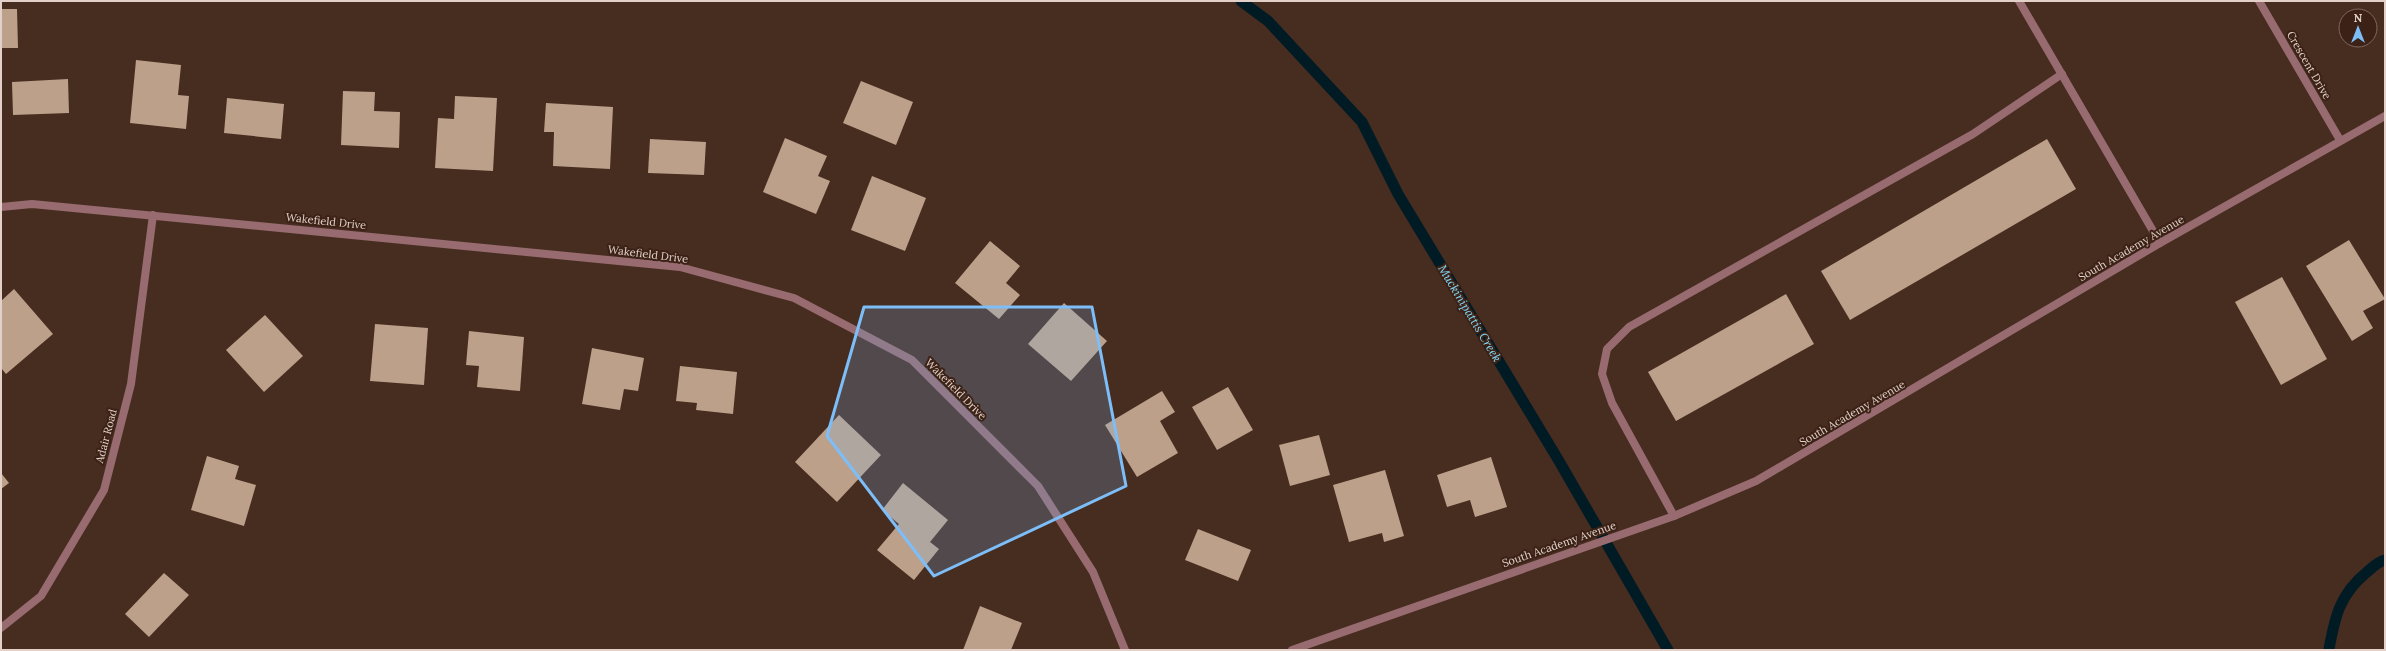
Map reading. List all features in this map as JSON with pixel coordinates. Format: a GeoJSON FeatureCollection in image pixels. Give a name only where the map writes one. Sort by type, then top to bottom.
{"type":"FeatureCollection","features":[{"type":"Feature","properties":{"kind":"street"},"geometry":{"type":"LineString","coordinates":[[2019,1],[2160,243]]}},
{"type":"Feature","properties":{"kind":"street","name":"Crescent Drive"},"geometry":{"type":"LineString","coordinates":[[2260,1],[2340,140]]}},
{"type":"Feature","properties":{"kind":"street"},"geometry":{"type":"LineString","coordinates":[[1674,516],[1612,403],[1602,374],[1607,349],[1629,327],[1973,134],[2062,74]]}},
{"type":"Feature","properties":{"kind":"street","name":"South Academy Avenue"},"geometry":{"type":"LineString","coordinates":[[1292,650],[1674,516],[1756,481],[2160,243],[2340,140],[2385,116]]}},
{"type":"Feature","properties":{"kind":"street","name":"Wakefield Drive"},"geometry":{"type":"LineString","coordinates":[[1,207],[32,204],[680,267],[794,298],[912,360],[1038,486],[1093,572],[1125,650]]}},
{"type":"Feature","properties":{"kind":"street","name":"Adair Road"},"geometry":{"type":"LineString","coordinates":[[1,628],[41,596],[104,490],[131,384],[153,215]]}},
{"type":"Feature","properties":{"kind":"highlighted area"},"geometry":{"type":"Polygon","coordinates":[[[864,307],[1092,307],[1126,486],[934,576],[827,436],[864,307]]]}},
{"type":"Feature","properties":{"kind":"building"},"geometry":{"type":"Polygon","coordinates":[[[1,9],[17,9],[18,48],[1,48],[1,9]]]}},
{"type":"Feature","properties":{"kind":"building"},"geometry":{"type":"Polygon","coordinates":[[[136,60],[181,65],[178,95],[189,96],[186,129],[130,123],[136,60]]]}},
{"type":"Feature","properties":{"kind":"building"},"geometry":{"type":"Polygon","coordinates":[[[68,79],[69,113],[13,115],[12,82],[68,79]]]}},
{"type":"Feature","properties":{"kind":"building"},"geometry":{"type":"Polygon","coordinates":[[[861,81],[913,102],[896,145],[843,123],[861,81]]]}},
{"type":"Feature","properties":{"kind":"building"},"geometry":{"type":"Polygon","coordinates":[[[343,91],[375,92],[374,111],[400,112],[399,148],[341,145],[343,91]]]}},
{"type":"Feature","properties":{"kind":"building"},"geometry":{"type":"Polygon","coordinates":[[[455,96],[497,98],[493,171],[435,168],[438,118],[454,119],[455,96]]]}},
{"type":"Feature","properties":{"kind":"building"},"geometry":{"type":"Polygon","coordinates":[[[227,98],[284,104],[281,139],[224,133],[227,98]]]}},
{"type":"Feature","properties":{"kind":"building"},"geometry":{"type":"Polygon","coordinates":[[[546,103],[613,107],[610,169],[553,166],[554,132],[544,132],[546,103]]]}},
{"type":"Feature","properties":{"kind":"building"},"geometry":{"type":"Polygon","coordinates":[[[785,138],[827,156],[818,176],[830,181],[816,214],[763,192],[785,138]]]}},
{"type":"Feature","properties":{"kind":"building"},"geometry":{"type":"Polygon","coordinates":[[[650,139],[706,142],[704,175],[648,173],[650,139]]]}},
{"type":"Feature","properties":{"kind":"building"},"geometry":{"type":"Polygon","coordinates":[[[2047,139],[2076,189],[1850,320],[1821,271],[2047,139]]]}},
{"type":"Feature","properties":{"kind":"building"},"geometry":{"type":"Polygon","coordinates":[[[872,176],[926,198],[905,251],[851,230],[872,176]]]}},
{"type":"Feature","properties":{"kind":"building"},"geometry":{"type":"Polygon","coordinates":[[[2349,240],[2385,299],[2363,311],[2373,328],[2352,341],[2306,266],[2349,240]]]}},
{"type":"Feature","properties":{"kind":"building"},"geometry":{"type":"Polygon","coordinates":[[[990,241],[1020,266],[1006,283],[1020,295],[999,319],[955,283],[990,241]]]}},
{"type":"Feature","properties":{"kind":"building"},"geometry":{"type":"Polygon","coordinates":[[[2282,277],[2327,359],[2281,385],[2235,302],[2282,277]]]}},
{"type":"Feature","properties":{"kind":"building"},"geometry":{"type":"Polygon","coordinates":[[[14,289],[53,334],[6,374],[1,368],[1,301],[14,289]]]}},
{"type":"Feature","properties":{"kind":"building"},"geometry":{"type":"Polygon","coordinates":[[[1786,294],[1814,344],[1676,421],[1648,372],[1786,294]]]}},
{"type":"Feature","properties":{"kind":"building"},"geometry":{"type":"Polygon","coordinates":[[[1064,303],[1107,341],[1071,381],[1028,344],[1064,303]]]}},
{"type":"Feature","properties":{"kind":"building"},"geometry":{"type":"Polygon","coordinates":[[[265,315],[303,356],[264,392],[226,350],[265,315]]]}},
{"type":"Feature","properties":{"kind":"building"},"geometry":{"type":"Polygon","coordinates":[[[375,324],[428,328],[424,385],[370,381],[375,324]]]}},
{"type":"Feature","properties":{"kind":"building"},"geometry":{"type":"Polygon","coordinates":[[[469,331],[524,337],[520,391],[477,387],[479,366],[466,365],[469,331]]]}},
{"type":"Feature","properties":{"kind":"building"},"geometry":{"type":"Polygon","coordinates":[[[592,348],[644,358],[638,391],[624,389],[620,410],[582,404],[592,348]]]}},
{"type":"Feature","properties":{"kind":"building"},"geometry":{"type":"Polygon","coordinates":[[[680,366],[737,372],[733,414],[696,410],[697,403],[676,401],[680,366]]]}},
{"type":"Feature","properties":{"kind":"building"},"geometry":{"type":"Polygon","coordinates":[[[1228,387],[1253,430],[1217,450],[1192,407],[1228,387]]]}},
{"type":"Feature","properties":{"kind":"building"},"geometry":{"type":"Polygon","coordinates":[[[1162,391],[1175,412],[1160,421],[1178,453],[1137,477],[1105,425],[1162,391]]]}},
{"type":"Feature","properties":{"kind":"building"},"geometry":{"type":"Polygon","coordinates":[[[839,415],[881,455],[837,502],[795,462],[839,415]]]}},
{"type":"Feature","properties":{"kind":"building"},"geometry":{"type":"Polygon","coordinates":[[[1319,435],[1330,475],[1290,486],[1279,445],[1319,435]]]}},
{"type":"Feature","properties":{"kind":"building"},"geometry":{"type":"Polygon","coordinates":[[[207,456],[239,466],[235,479],[256,485],[244,526],[191,510],[207,456]]]}},
{"type":"Feature","properties":{"kind":"building"},"geometry":{"type":"Polygon","coordinates":[[[1491,457],[1507,507],[1475,517],[1470,500],[1447,507],[1437,475],[1491,457]]]}},
{"type":"Feature","properties":{"kind":"building"},"geometry":{"type":"Polygon","coordinates":[[[1385,470],[1404,536],[1384,542],[1382,533],[1349,542],[1333,485],[1385,470]]]}},
{"type":"Feature","properties":{"kind":"building"},"geometry":{"type":"Polygon","coordinates":[[[1,473],[9,483],[1,489],[1,473]]]}},
{"type":"Feature","properties":{"kind":"building"},"geometry":{"type":"Polygon","coordinates":[[[903,483],[948,520],[930,542],[939,549],[914,580],[877,550],[899,524],[882,510],[903,483]]]}},
{"type":"Feature","properties":{"kind":"building"},"geometry":{"type":"Polygon","coordinates":[[[1198,529],[1251,550],[1238,581],[1185,560],[1198,529]]]}},
{"type":"Feature","properties":{"kind":"building"},"geometry":{"type":"Polygon","coordinates":[[[164,573],[189,595],[149,637],[125,614],[164,573]]]}},
{"type":"Feature","properties":{"kind":"building"},"geometry":{"type":"Polygon","coordinates":[[[980,606],[1022,623],[1011,650],[963,650],[980,606]]]}},
{"type":"Feature","properties":{"kind":"waterway","name":"Muckinipattis Creek"},"geometry":{"type":"LineString","coordinates":[[1241,1],[1268,21],[1362,122],[1398,194],[1559,461],[1668,650]]}},
{"type":"Feature","properties":{"kind":"waterway"},"geometry":{"type":"LineString","coordinates":[[2329,649],[2340,606],[2345,597],[2358,580],[2375,565],[2385,560]]}}]}
